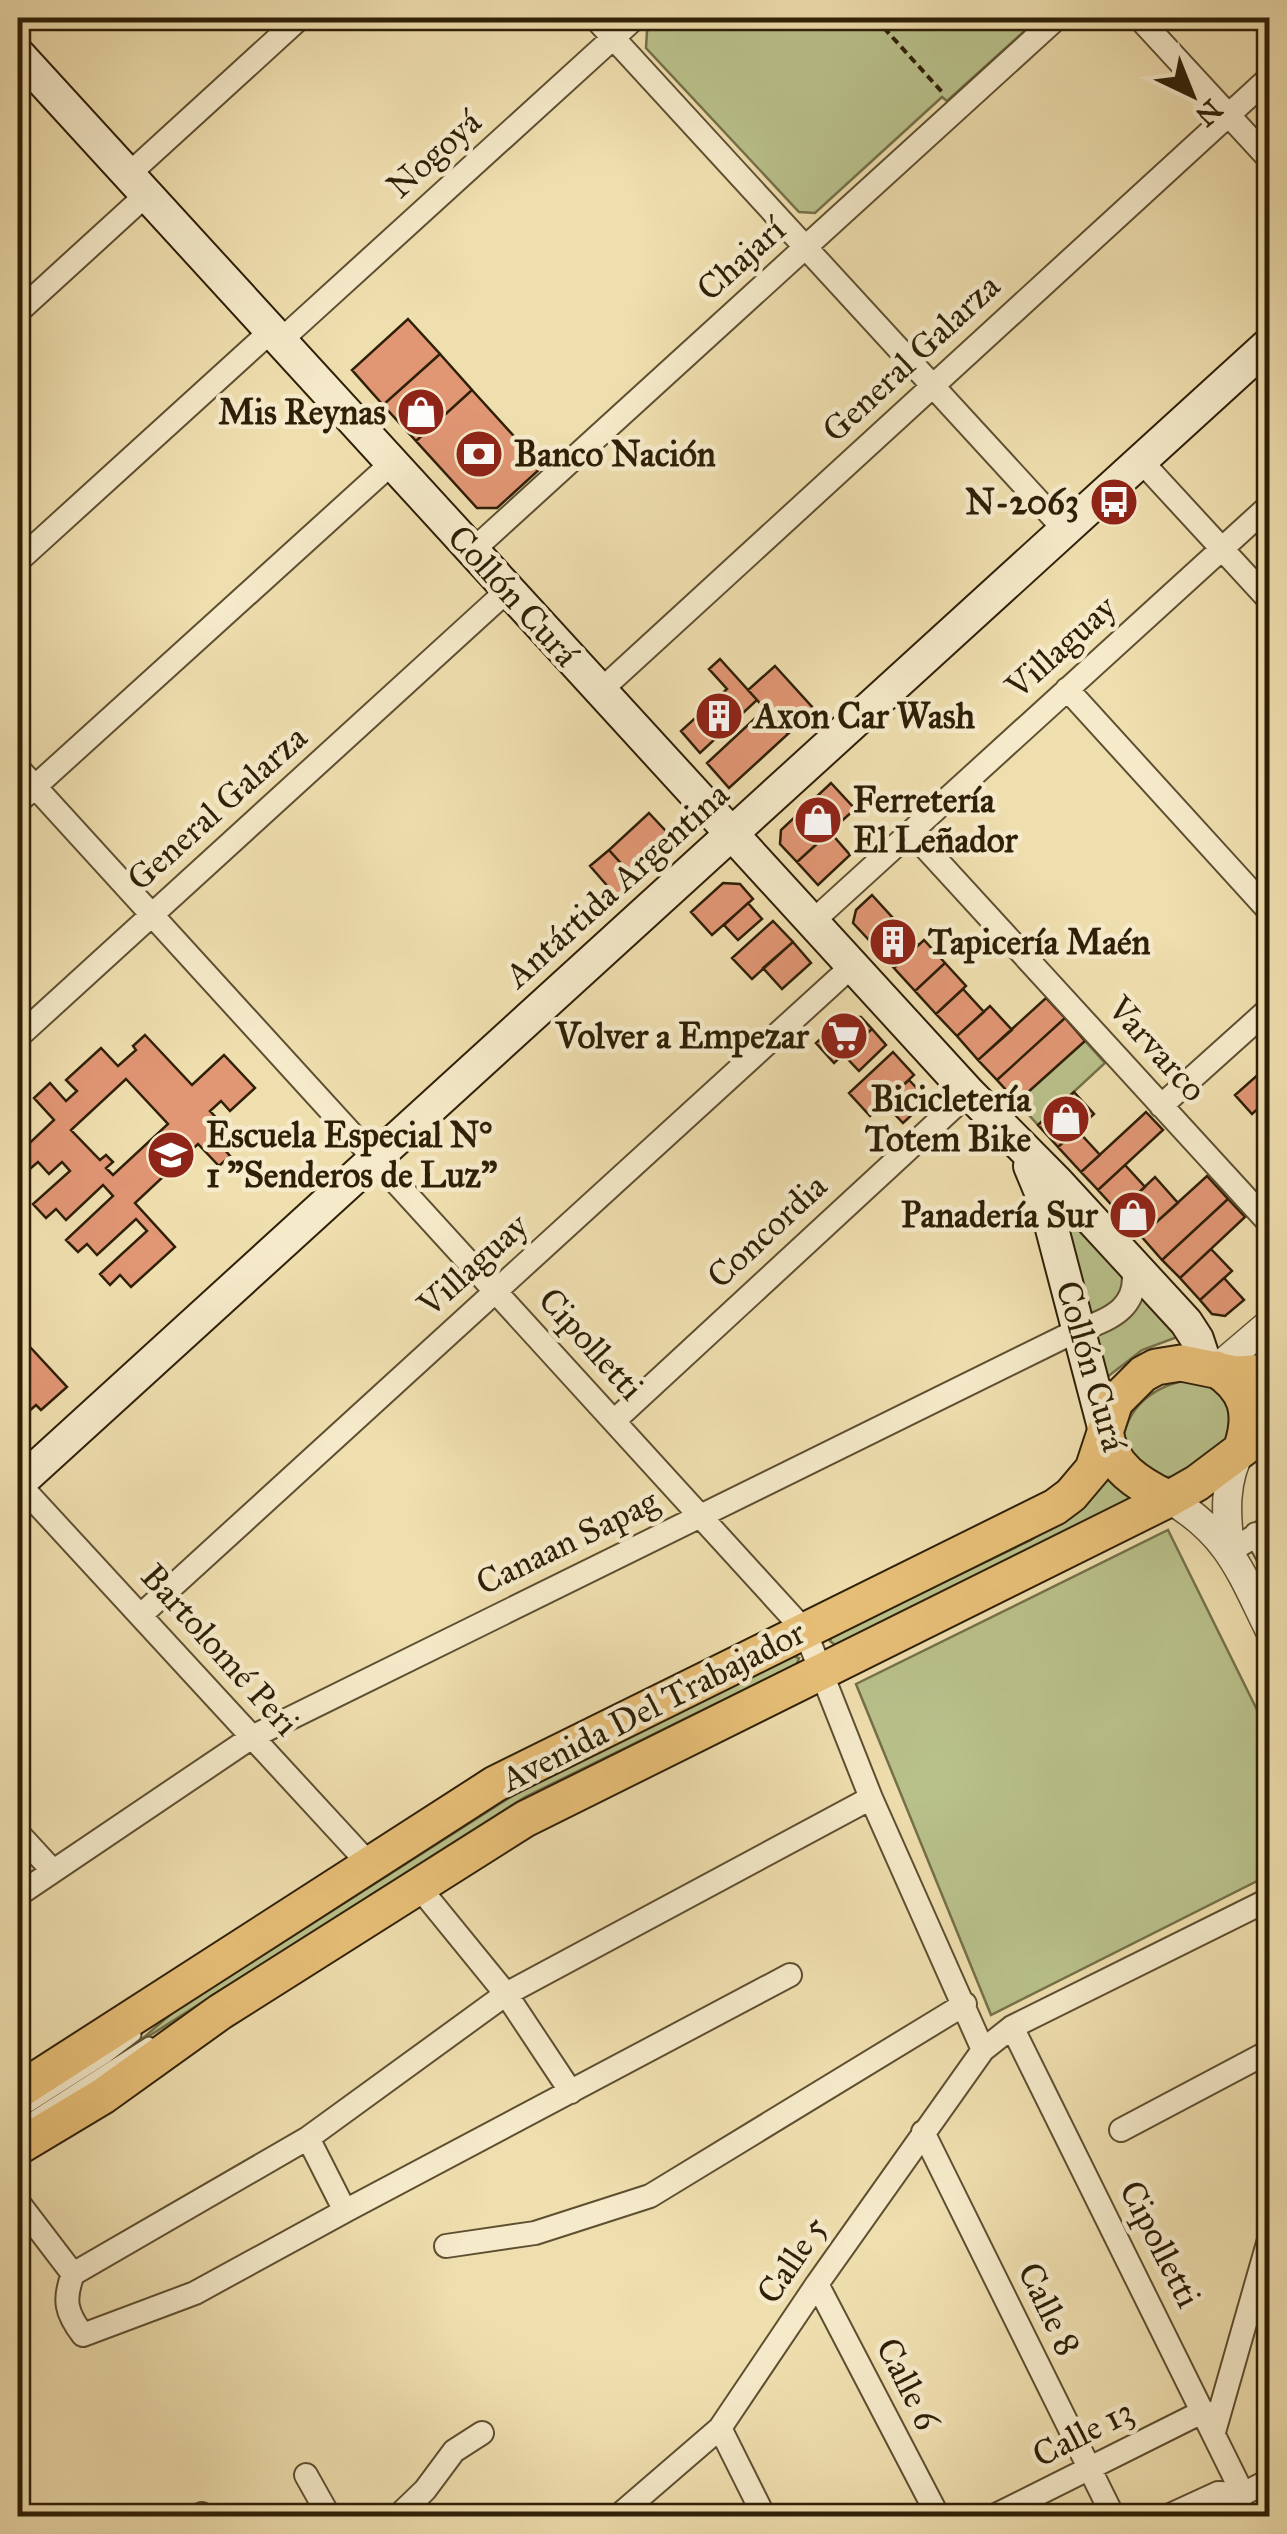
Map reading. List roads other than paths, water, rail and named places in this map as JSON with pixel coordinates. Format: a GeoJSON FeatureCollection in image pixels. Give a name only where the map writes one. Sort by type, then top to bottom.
{"type":"FeatureCollection","features":[{"type":"Feature","properties":{"kind":"main road","name":"Collón Curá"},"geometry":{"type":"LineString","coordinates":[[18,54],[968,1094],[1058,1183],[1236,1373],[1234,1382],[1246,1401],[1248,1422],[1256,1438]]}},
{"type":"Feature","properties":{"kind":"main road","name":"Antártida Argentina"},"geometry":{"type":"LineString","coordinates":[[18,1484],[1270,343]]}},
{"type":"Feature","properties":{"kind":"main road","name":"Collón Curá"},"geometry":{"type":"LineString","coordinates":[[1010,1138],[1032,1168],[1041,1189],[1110,1450],[1154,1507]]}},
{"type":"Feature","properties":{"kind":"main road","name":"Avenida Del Trabajador"},"geometry":{"type":"LineString","coordinates":[[18,2091],[393,1878],[561,1799],[1064,1502],[1088,1477],[1097,1460],[1115,1402],[1144,1374],[1169,1364],[1236,1373]]}},
{"type":"Feature","properties":{"kind":"main road","name":"Avenida Del Trabajador"},"geometry":{"type":"LineString","coordinates":[[18,2148],[102,2096],[220,2012],[393,1878],[495,1784],[540,1759],[1154,1507],[1209,1474],[1256,1438]]}},
{"type":"Feature","properties":{"kind":"street"},"geometry":{"type":"LineString","coordinates":[[18,312],[300,18]]}},
{"type":"Feature","properties":{"kind":"street"},"geometry":{"type":"LineString","coordinates":[[595,18],[1065,530]]}},
{"type":"Feature","properties":{"kind":"street","name":"Nogoyá"},"geometry":{"type":"LineString","coordinates":[[18,560],[635,18]]}},
{"type":"Feature","properties":{"kind":"street","name":"Chajarí"},"geometry":{"type":"LineString","coordinates":[[472,551],[1056,18]]}},
{"type":"Feature","properties":{"kind":"street"},"geometry":{"type":"LineString","coordinates":[[1139,18],[1270,160]]}},
{"type":"Feature","properties":{"kind":"street","name":"General Galarza"},"geometry":{"type":"LineString","coordinates":[[600,691],[1270,76]]}},
{"type":"Feature","properties":{"kind":"street"},"geometry":{"type":"LineString","coordinates":[[1140,461],[1270,601]]}},
{"type":"Feature","properties":{"kind":"street"},"geometry":{"type":"LineString","coordinates":[[26,794],[392,463]]}},
{"type":"Feature","properties":{"kind":"street","name":"Villaguay"},"geometry":{"type":"LineString","coordinates":[[812,922],[1270,504]]}},
{"type":"Feature","properties":{"kind":"street","name":"General Galarza"},"geometry":{"type":"LineString","coordinates":[[18,1037],[508,590]]}},
{"type":"Feature","properties":{"kind":"street"},"geometry":{"type":"LineString","coordinates":[[1067,689],[1270,912]]}},
{"type":"Feature","properties":{"kind":"street","name":"Cipolletti"},"geometry":{"type":"LineString","coordinates":[[18,768],[26,794],[152,915],[375,1159],[700,1515],[809,1651],[983,2050]]}},
{"type":"Feature","properties":{"kind":"street","name":"Varvarco"},"geometry":{"type":"LineString","coordinates":[[911,832],[1270,1224]]}},
{"type":"Feature","properties":{"kind":"street","name":"Villaguay"},"geometry":{"type":"LineString","coordinates":[[141,1615],[852,966]]}},
{"type":"Feature","properties":{"kind":"street"},"geometry":{"type":"LineString","coordinates":[[1161,1106],[1270,1008]]}},
{"type":"Feature","properties":{"kind":"street","name":"Concordia"},"geometry":{"type":"LineString","coordinates":[[614,1421],[968,1094]]}},
{"type":"Feature","properties":{"kind":"street","name":"Canaan Sapag"},"geometry":{"type":"LineString","coordinates":[[18,1895],[252,1737],[1078,1330],[1111,1319],[1126,1306],[1135,1282],[1132,1264]]}},
{"type":"Feature","properties":{"kind":"street"},"geometry":{"type":"LineString","coordinates":[[1236,1373],[1270,1323]]}},
{"type":"Feature","properties":{"kind":"street","name":"Collón Curá"},"geometry":{"type":"LineString","coordinates":[[1230,1552],[1227,1489],[1234,1462],[1256,1438]]}},
{"type":"Feature","properties":{"kind":"street","name":"Bartolomé Peri"},"geometry":{"type":"LineString","coordinates":[[18,1484],[252,1737],[506,1994],[571,2092]]}},
{"type":"Feature","properties":{"kind":"street","name":"Collón Curá"},"geometry":{"type":"LineString","coordinates":[[1154,1507],[1195,1517],[1230,1552],[1270,1631]]}},
{"type":"Feature","properties":{"kind":"street"},"geometry":{"type":"LineString","coordinates":[[1230,1552],[1263,1530],[1270,1560]]}},
{"type":"Feature","properties":{"kind":"street"},"geometry":{"type":"LineString","coordinates":[[790,1975],[195,2293],[83,2335],[68,2317],[65,2294],[73,2274],[308,2138],[506,1994],[871,1798]]}},
{"type":"Feature","properties":{"kind":"street"},"geometry":{"type":"LineString","coordinates":[[18,1833],[52,1871]]}},
{"type":"Feature","properties":{"kind":"street"},"geometry":{"type":"LineString","coordinates":[[983,2050],[1012,2027],[1270,1899]]}},
{"type":"Feature","properties":{"kind":"street"},"geometry":{"type":"LineString","coordinates":[[446,2246],[536,2233],[650,2196],[965,2004]]}},
{"type":"Feature","properties":{"kind":"street","name":"Cipolletti"},"geometry":{"type":"LineString","coordinates":[[1012,2027],[1243,2494]]}},
{"type":"Feature","properties":{"kind":"street","name":"Calle 5"},"geometry":{"type":"LineString","coordinates":[[618,2516],[720,2428],[983,2050]]}},
{"type":"Feature","properties":{"kind":"street"},"geometry":{"type":"LineString","coordinates":[[1120,2130],[1270,2051]]}},
{"type":"Feature","properties":{"kind":"street","name":"Calle 8"},"geometry":{"type":"LineString","coordinates":[[923,2132],[1113,2516]]}},
{"type":"Feature","properties":{"kind":"street"},"geometry":{"type":"LineString","coordinates":[[308,2138],[345,2211]]}},
{"type":"Feature","properties":{"kind":"street"},"geometry":{"type":"LineString","coordinates":[[18,2202],[73,2274]]}},
{"type":"Feature","properties":{"kind":"street"},"geometry":{"type":"LineString","coordinates":[[1209,2421],[1270,2236]]}},
{"type":"Feature","properties":{"kind":"street","name":"Calle 6"},"geometry":{"type":"LineString","coordinates":[[817,2284],[938,2516]]}},
{"type":"Feature","properties":{"kind":"street","name":"Calle 13"},"geometry":{"type":"LineString","coordinates":[[994,2516],[1090,2468],[1209,2421]]}},
{"type":"Feature","properties":{"kind":"street"},"geometry":{"type":"LineString","coordinates":[[720,2428],[764,2516]]}},
{"type":"Feature","properties":{"kind":"street"},"geometry":{"type":"LineString","coordinates":[[398,2516],[425,2490],[454,2450],[482,2433]]}},
{"type":"Feature","properties":{"kind":"street"},"geometry":{"type":"LineString","coordinates":[[306,2475],[329,2516]]}},
{"type":"Feature","properties":{"kind":"street"},"geometry":{"type":"LineString","coordinates":[[1168,2516],[1218,2493],[1243,2494],[1270,2480]]}},
{"type":"Feature","properties":{"kind":"street"},"geometry":{"type":"LineString","coordinates":[[1232,2516],[1243,2494]]}},
{"type":"Feature","properties":{"kind":"lane"},"geometry":{"type":"LineString","coordinates":[[1034,1533],[1058,1513],[1088,1477]]}},
{"type":"Feature","properties":{"kind":"lane"},"geometry":{"type":"LineString","coordinates":[[523,1785],[809,1651]]}},
{"type":"Feature","properties":{"kind":"lane"},"geometry":{"type":"LineString","coordinates":[[185,2020],[393,1878]]}},
{"type":"Feature","properties":{"kind":"lane"},"geometry":{"type":"LineString","coordinates":[[18,2113],[148,2025]]}},
{"type":"Feature","properties":{"kind":"lane"},"geometry":{"type":"LineString","coordinates":[[18,2127],[168,2030]]}},
{"type":"Feature","properties":{"kind":"place","name":"Mis Reynas"},"geometry":{"type":"Point","coordinates":[421,412]}},
{"type":"Feature","properties":{"kind":"place","name":"Banco Nación"},"geometry":{"type":"Point","coordinates":[479,454]}},
{"type":"Feature","properties":{"kind":"place","name":"N-2063"},"geometry":{"type":"Point","coordinates":[1114,502]}},
{"type":"Feature","properties":{"kind":"place","name":"Axon Car Wash"},"geometry":{"type":"Point","coordinates":[719,716]}},
{"type":"Feature","properties":{"kind":"place","name":"Ferretería El Leñador"},"geometry":{"type":"Point","coordinates":[818,820]}},
{"type":"Feature","properties":{"kind":"place","name":"Tapicería Maén"},"geometry":{"type":"Point","coordinates":[893,942]}},
{"type":"Feature","properties":{"kind":"place","name":"Volver a Empezar"},"geometry":{"type":"Point","coordinates":[844,1036]}},
{"type":"Feature","properties":{"kind":"place","name":"Bicicletería Totem Bike"},"geometry":{"type":"Point","coordinates":[1066,1119]}},
{"type":"Feature","properties":{"kind":"place","name":"Escuela Especial N° 1 \"Senderos de Luz\""},"geometry":{"type":"Point","coordinates":[171,1155]}},
{"type":"Feature","properties":{"kind":"place","name":"Panadería Sur"},"geometry":{"type":"Point","coordinates":[1133,1215]}}]}
